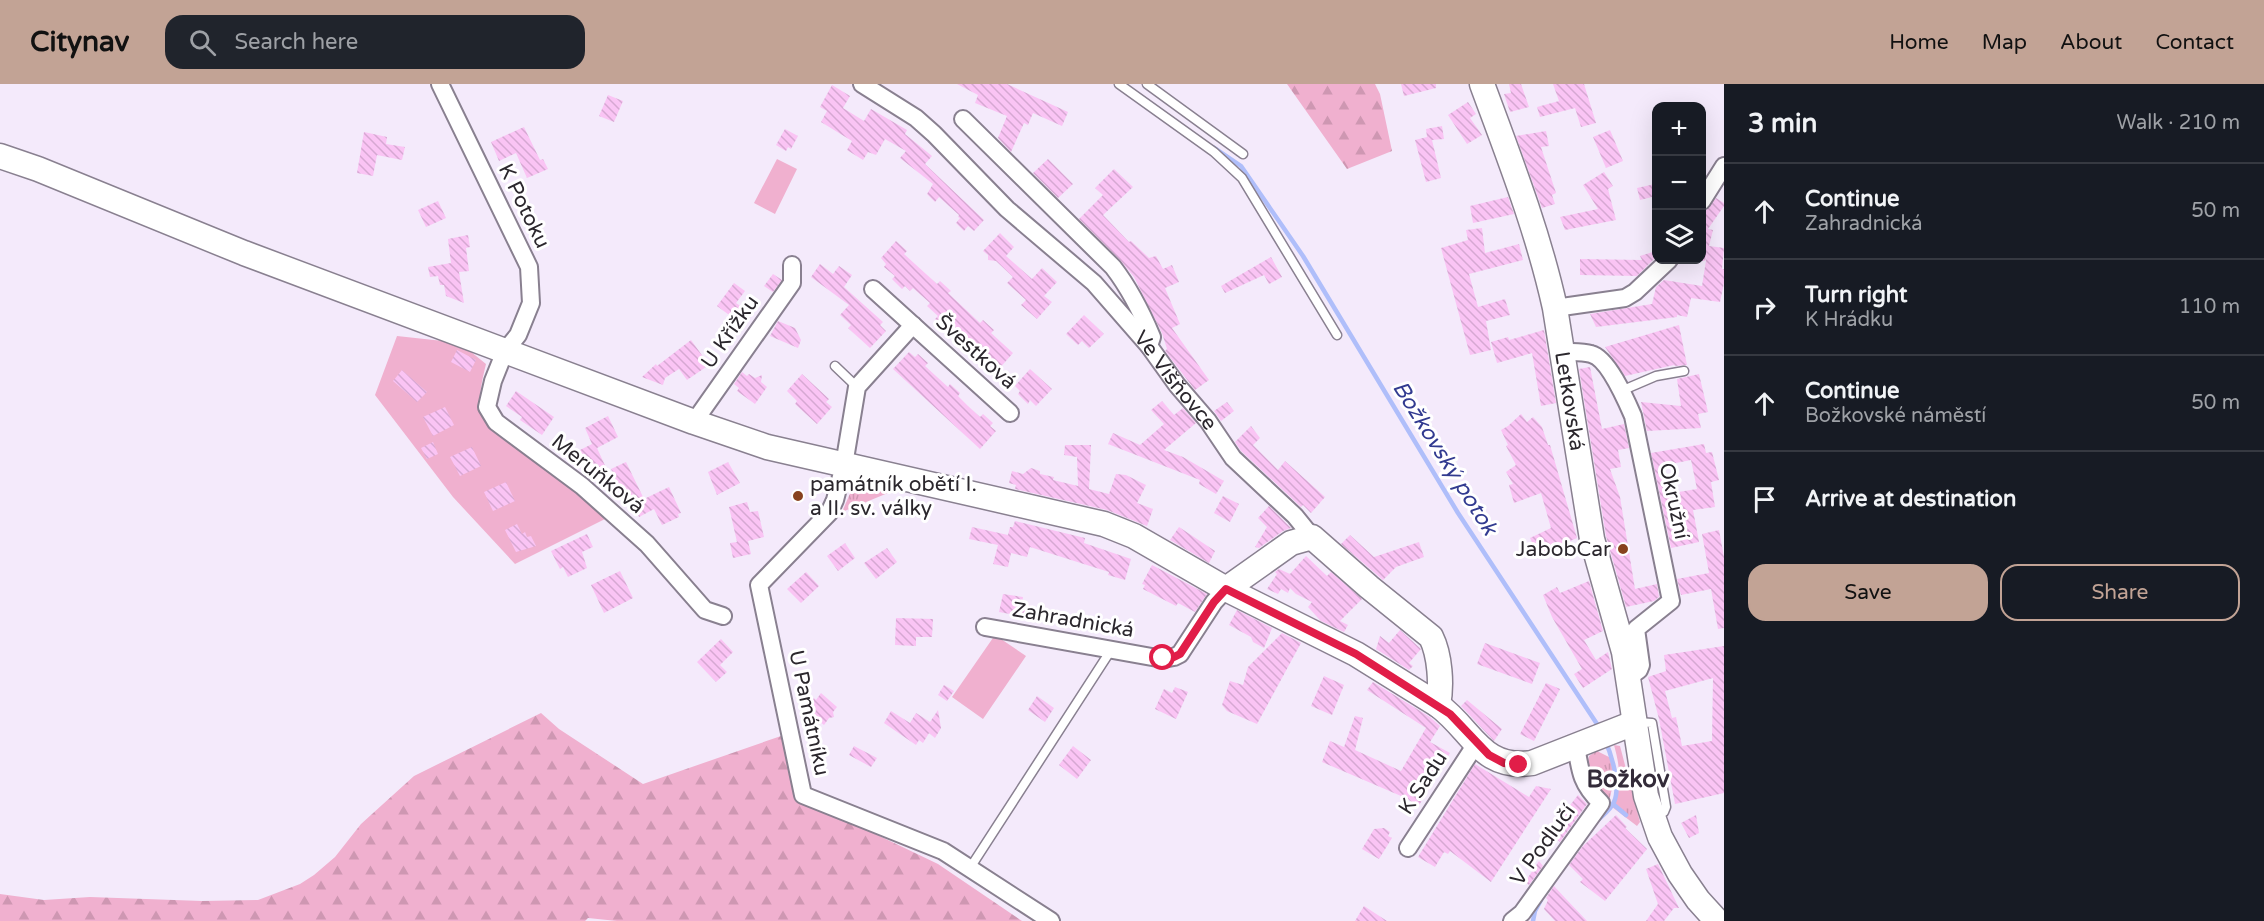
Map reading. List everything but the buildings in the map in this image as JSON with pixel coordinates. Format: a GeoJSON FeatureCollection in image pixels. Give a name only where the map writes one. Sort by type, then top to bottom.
{"type":"FeatureCollection","features":[{"type":"Feature","properties":{"kind":"street","name":"K Potoku"},"geometry":{"type":"LineString","coordinates":[[440,84],[529,267],[531,303],[518,335],[505,351]]}},
{"type":"Feature","properties":{"kind":"street","name":"Ve Višňovce"},"geometry":{"type":"LineString","coordinates":[[862,84],[916,118],[988,191],[1094,283],[1149,346],[1177,385],[1208,421],[1233,458],[1281,502],[1312,537],[1431,637],[1435,645],[1441,692],[1438,705]]}},
{"type":"Feature","properties":{"kind":"street","name":"Letkovská"},"geometry":{"type":"LineString","coordinates":[[1482,84],[1537,239],[1556,308],[1592,538],[1620,636],[1642,778],[1653,818],[1660,837],[1680,874],[1698,900],[1718,921]]}},
{"type":"Feature","properties":{"kind":"street"},"geometry":{"type":"LineString","coordinates":[[963,118],[1113,267],[1129,287],[1139,306],[1152,337],[1149,346]]}},
{"type":"Feature","properties":{"kind":"street"},"geometry":{"type":"LineString","coordinates":[[0,156],[38,169],[244,253],[694,422],[767,447],[1104,524],[1144,541],[1226,589],[1356,654],[1438,705],[1450,714],[1476,744],[1489,755],[1504,763],[1519,765],[1532,763],[1634,723]]}},
{"type":"Feature","properties":{"kind":"street"},"geometry":{"type":"LineString","coordinates":[[1706,193],[1724,165]]}},
{"type":"Feature","properties":{"kind":"street"},"geometry":{"type":"LineString","coordinates":[[1556,308],[1625,298],[1635,292],[1665,264]]}},
{"type":"Feature","properties":{"kind":"street","name":"U Křížku"},"geometry":{"type":"LineString","coordinates":[[694,422],[792,283],[792,265]]}},
{"type":"Feature","properties":{"kind":"street","name":"Švestková"},"geometry":{"type":"LineString","coordinates":[[873,289],[1010,413]]}},
{"type":"Feature","properties":{"kind":"street","name":"Švestková"},"geometry":{"type":"LineString","coordinates":[[857,387],[913,325]]}},
{"type":"Feature","properties":{"kind":"street","name":"Meruňková"},"geometry":{"type":"LineString","coordinates":[[505,351],[493,381],[487,407],[496,422],[582,486],[639,536],[705,610],[723,616]]}},
{"type":"Feature","properties":{"kind":"street","name":"Okružní"},"geometry":{"type":"LineString","coordinates":[[1563,352],[1593,354],[1600,358],[1634,416],[1671,601],[1636,629],[1641,665],[1639,670],[1628,678]]}},
{"type":"Feature","properties":{"kind":"street"},"geometry":{"type":"LineString","coordinates":[[844,465],[857,387]]}},
{"type":"Feature","properties":{"kind":"street","name":"U Památníku"},"geometry":{"type":"LineString","coordinates":[[844,465],[836,500],[829,513],[759,585],[803,795],[943,851],[1052,921]]}},
{"type":"Feature","properties":{"kind":"street"},"geometry":{"type":"LineString","coordinates":[[1226,589],[1291,543],[1312,537]]}},
{"type":"Feature","properties":{"kind":"street","name":"Zahradnická"},"geometry":{"type":"LineString","coordinates":[[985,627],[1163,658],[1174,657],[1180,654],[1214,602],[1226,589]]}},
{"type":"Feature","properties":{"kind":"street","name":"V Podlučí"},"geometry":{"type":"LineString","coordinates":[[1517,917],[1601,803],[1589,791],[1581,775],[1593,738]]}},
{"type":"Feature","properties":{"kind":"street","name":"K Sadu"},"geometry":{"type":"LineString","coordinates":[[1408,848],[1476,744]]}},
{"type":"Feature","properties":{"kind":"lane"},"geometry":{"type":"LineString","coordinates":[[1119,84],[1214,152],[1242,178],[1337,335]]}},
{"type":"Feature","properties":{"kind":"lane"},"geometry":{"type":"LineString","coordinates":[[1147,84],[1243,154]]}},
{"type":"Feature","properties":{"kind":"lane"},"geometry":{"type":"LineString","coordinates":[[835,366],[857,387]]}},
{"type":"Feature","properties":{"kind":"lane"},"geometry":{"type":"LineString","coordinates":[[1621,391],[1656,376],[1684,370]]}},
{"type":"Feature","properties":{"kind":"lane"},"geometry":{"type":"LineString","coordinates":[[970,868],[1111,649]]}},
{"type":"Feature","properties":{"kind":"green space"},"geometry":{"type":"Polygon","coordinates":[[[1287,84],[1375,84],[1380,94],[1392,151],[1347,169],[1287,84]]]}},
{"type":"Feature","properties":{"kind":"green space"},"geometry":{"type":"Polygon","coordinates":[[[777,159],[797,169],[775,214],[754,203],[777,159]]]}},
{"type":"Feature","properties":{"kind":"green space"},"geometry":{"type":"Polygon","coordinates":[[[397,336],[452,342],[465,347],[486,364],[480,399],[483,415],[492,431],[577,491],[607,518],[515,564],[453,497],[375,395],[397,336]]]}},
{"type":"Feature","properties":{"kind":"green space"},"geometry":{"type":"Polygon","coordinates":[[[863,479],[900,488],[842,512],[855,482],[863,479]]]}},
{"type":"Feature","properties":{"kind":"green space"},"geometry":{"type":"Polygon","coordinates":[[[995,635],[1026,656],[983,719],[952,697],[995,635]]]}},
{"type":"Feature","properties":{"kind":"green space"},"geometry":{"type":"Polygon","coordinates":[[[541,713],[559,729],[643,784],[781,736],[800,798],[938,864],[1022,921],[617,921],[588,918],[585,921],[0,921],[0,894],[44,900],[90,897],[202,901],[258,900],[300,884],[335,857],[361,824],[414,776],[541,713]]]}},
{"type":"Feature","properties":{"kind":"green space"},"geometry":{"type":"Polygon","coordinates":[[[1614,745],[1620,746],[1640,822],[1637,826],[1612,807],[1619,776],[1614,745]]]}},
{"type":"Feature","properties":{"kind":"green space"},"geometry":{"type":"Polygon","coordinates":[[[1597,751],[1611,758],[1613,780],[1608,803],[1588,769],[1589,756],[1597,751]]]}},
{"type":"Feature","properties":{"kind":"waterway","name":"Božkovský potok"},"geometry":{"type":"LineString","coordinates":[[1213,147],[1241,166],[1303,256],[1458,513],[1599,727]]}},
{"type":"Feature","properties":{"kind":"waterway","name":"Božkovský potok"},"geometry":{"type":"LineString","coordinates":[[1598,820],[1614,802],[1617,788],[1615,771],[1605,740]]}},
{"type":"Feature","properties":{"kind":"waterway"},"geometry":{"type":"LineString","coordinates":[[1613,804],[1626,815]]}},
{"type":"Feature","properties":{"kind":"waterway","name":"Božkovský potok"},"geometry":{"type":"LineString","coordinates":[[1533,921],[1541,900]]}},
{"type":"Feature","properties":{"kind":"place","name":"památník obětí I. a II. sv. války"},"geometry":{"type":"Point","coordinates":[798,496]}},
{"type":"Feature","properties":{"kind":"place","name":"JabobCar"},"geometry":{"type":"Point","coordinates":[1623,549]}},
{"type":"Feature","properties":{"kind":"district","name":"Božkov"},"geometry":{"type":"Point","coordinates":[1628,779]}},
{"type":"Feature","properties":{"kind":"route"},"geometry":{"type":"LineString","coordinates":[[1163,658],[1180,654],[1214,602],[1226,589],[1356,654],[1450,714],[1476,744],[1489,755],[1504,763],[1519,765]]}}]}
